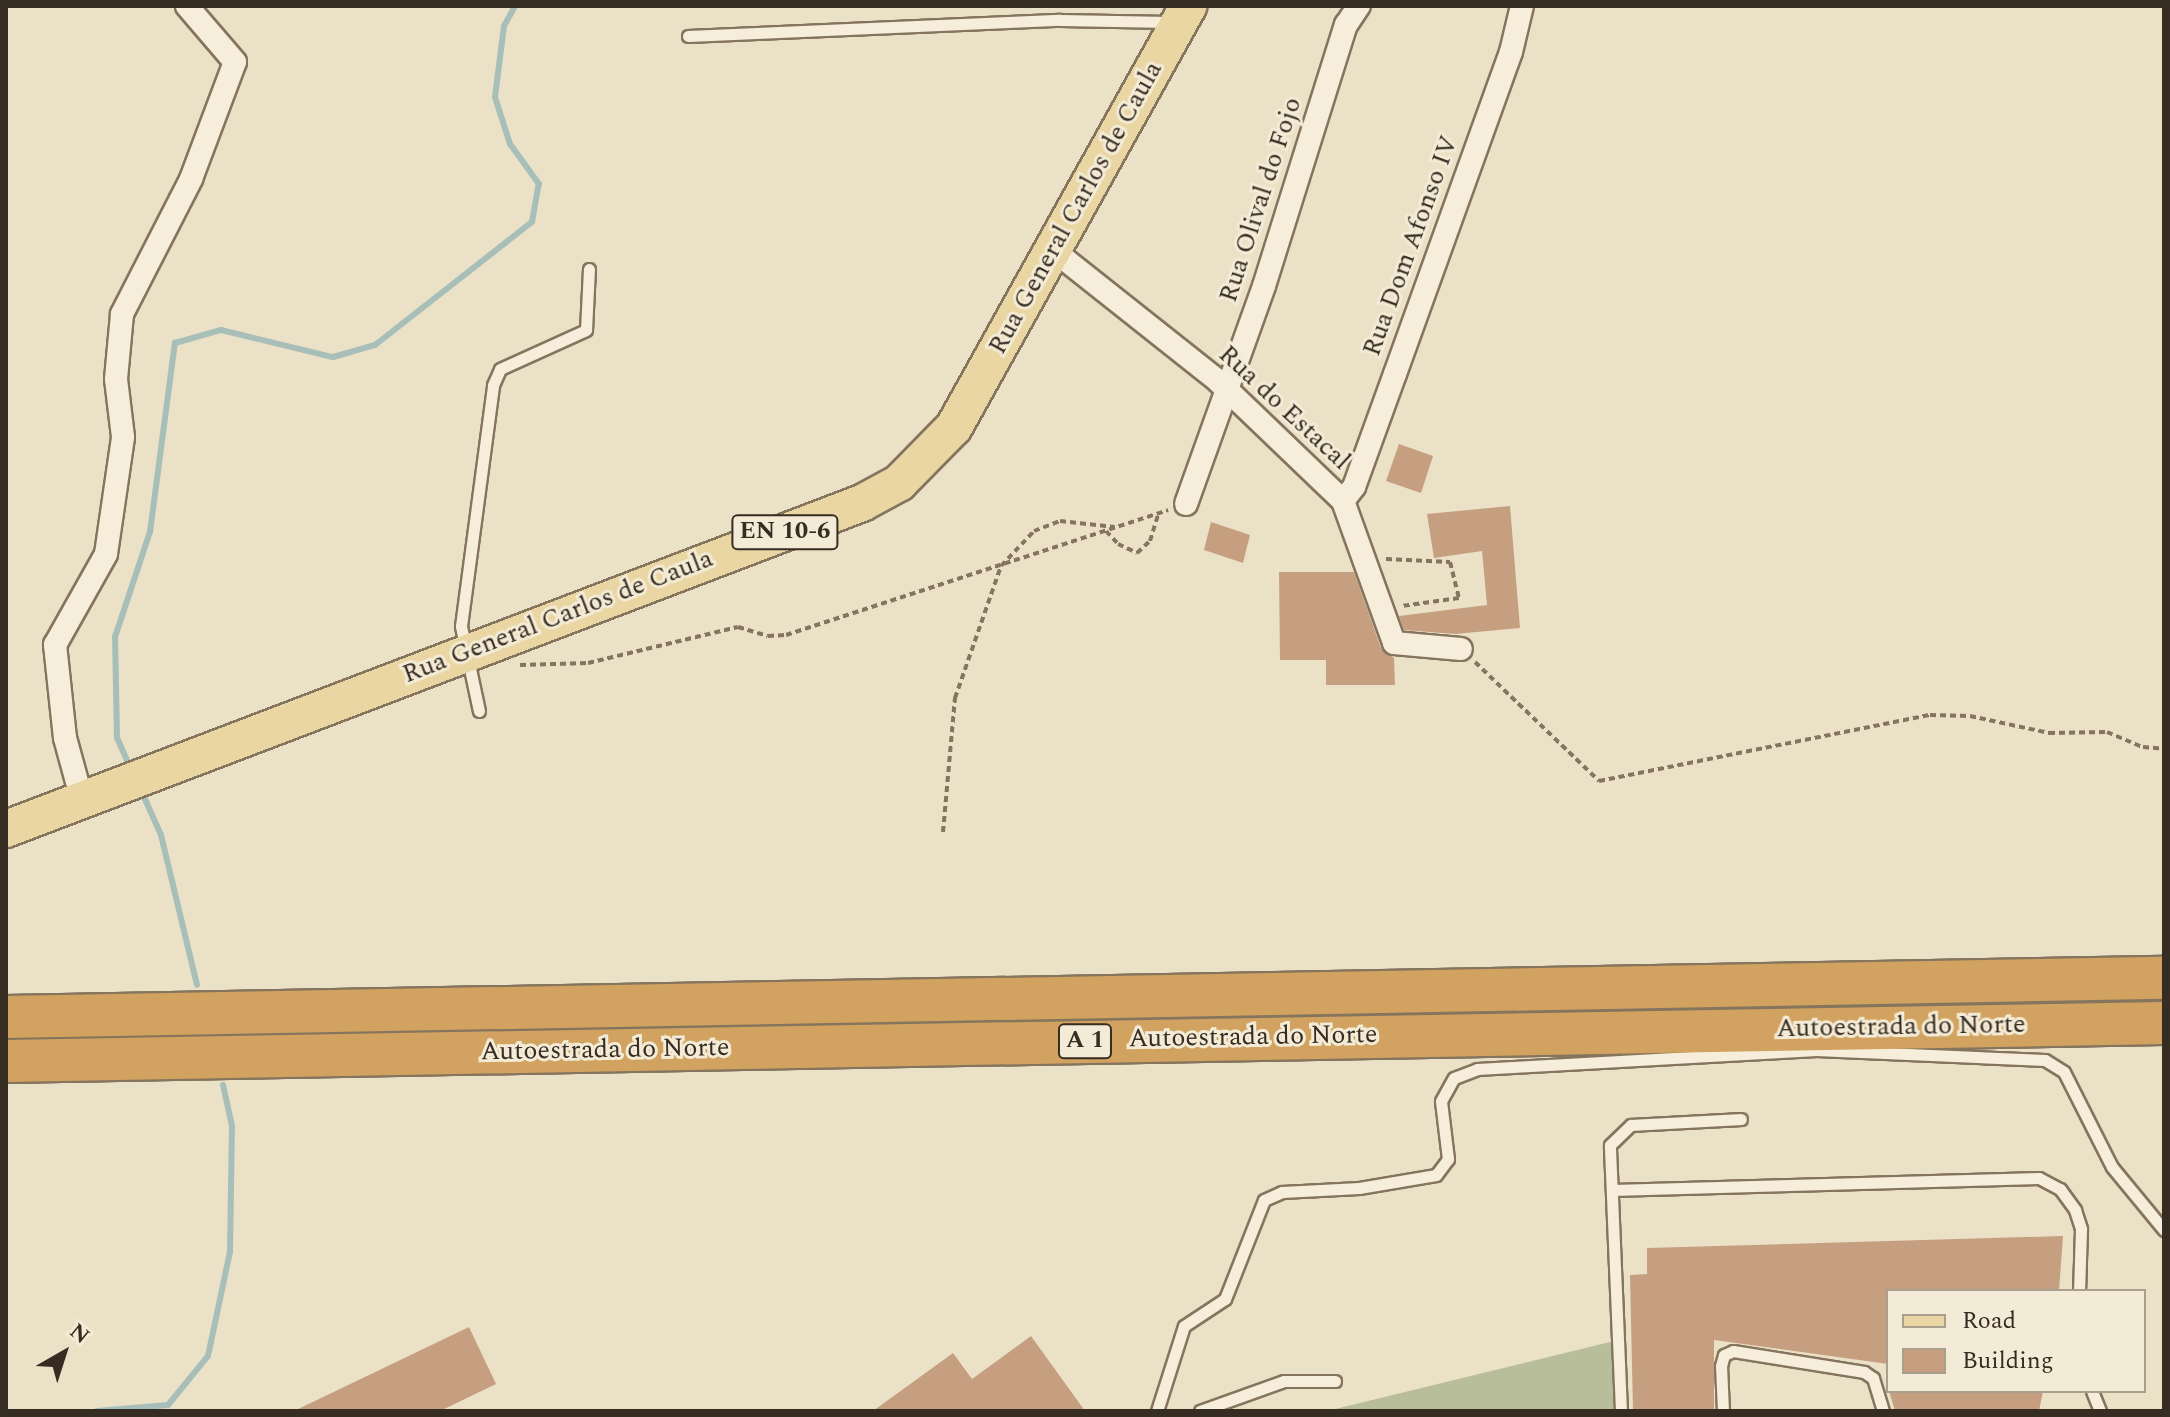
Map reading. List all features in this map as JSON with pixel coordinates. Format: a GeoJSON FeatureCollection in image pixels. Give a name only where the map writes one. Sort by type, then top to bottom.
{"type":"FeatureCollection","features":[{"type":"Feature","properties":{"kind":"highway","name":"Autoestrada do Norte"},"geometry":{"type":"LineString","coordinates":[[6,1017],[2164,978]]}},
{"type":"Feature","properties":{"kind":"highway","name":"Autoestrada do Norte"},"geometry":{"type":"LineString","coordinates":[[6,1061],[2164,1023]]}},
{"type":"Feature","properties":{"kind":"main road","name":"Rua General Carlos de Caula"},"geometry":{"type":"LineString","coordinates":[[6,829],[131,780],[468,664],[862,503],[899,483],[954,427],[1183,14]]}},
{"type":"Feature","properties":{"kind":"street"},"geometry":{"type":"LineString","coordinates":[[82,800],[65,738],[55,645],[68,614],[106,554],[123,437],[116,379],[122,314],[191,179],[235,62],[187,6]]}},
{"type":"Feature","properties":{"kind":"street","name":"Rua Olival do Fojo"},"geometry":{"type":"LineString","coordinates":[[1186,504],[1227,390],[1346,25],[1359,6]]}},
{"type":"Feature","properties":{"kind":"street","name":"Rua Dom Afonso IV"},"geometry":{"type":"LineString","coordinates":[[1343,501],[1354,487],[1400,360],[1511,52],[1522,6]]}},
{"type":"Feature","properties":{"kind":"street","name":"Rua do Estacal"},"geometry":{"type":"LineString","coordinates":[[1053,250],[1227,390],[1343,501],[1394,643],[1461,649]]}},
{"type":"Feature","properties":{"kind":"lane"},"geometry":{"type":"LineString","coordinates":[[688,36],[1183,14]]}},
{"type":"Feature","properties":{"kind":"lane"},"geometry":{"type":"LineString","coordinates":[[479,711],[461,626],[496,375],[512,362],[586,330],[589,269]]}},
{"type":"Feature","properties":{"kind":"lane"},"geometry":{"type":"LineString","coordinates":[[1157,1411],[1184,1326],[1225,1299],[1264,1200],[1282,1192],[1359,1188],[1436,1175],[1448,1159],[1441,1101],[1454,1078],[1477,1069],[1816,1050],[2045,1060],[2071,1082],[2112,1167],[2164,1230]]}},
{"type":"Feature","properties":{"kind":"lane"},"geometry":{"type":"LineString","coordinates":[[1621,1411],[1610,1145],[1631,1125],[1741,1119]]}},
{"type":"Feature","properties":{"kind":"lane"},"geometry":{"type":"LineString","coordinates":[[1612,1190],[2039,1178],[2060,1189],[2075,1210],[2081,1229],[2079,1289]]}},
{"type":"Feature","properties":{"kind":"lane"},"geometry":{"type":"LineString","coordinates":[[1723,1411],[1721,1366],[1724,1355],[1733,1351],[1864,1372],[1873,1378],[1883,1411]]}},
{"type":"Feature","properties":{"kind":"lane"},"geometry":{"type":"LineString","coordinates":[[1200,1411],[1284,1381],[1335,1381]]}},
{"type":"Feature","properties":{"kind":"path"},"geometry":{"type":"LineString","coordinates":[[468,664],[588,663],[738,627],[768,636],[786,635],[1186,504]]}},
{"type":"Feature","properties":{"kind":"path"},"geometry":{"type":"LineString","coordinates":[[1106,531],[1137,553],[1150,541],[1158,514]]}},
{"type":"Feature","properties":{"kind":"path"},"geometry":{"type":"LineString","coordinates":[[943,832],[955,698],[1001,566],[1034,531],[1060,521],[1117,527]]}},
{"type":"Feature","properties":{"kind":"path"},"geometry":{"type":"LineString","coordinates":[[1364,558],[1450,562],[1459,598],[1382,608]]}},
{"type":"Feature","properties":{"kind":"path"},"geometry":{"type":"LineString","coordinates":[[1461,649],[1599,781],[1930,715],[1970,716],[2049,733],[2107,732],[2143,747],[2164,749]]}},
{"type":"Feature","properties":{"kind":"green space"},"geometry":{"type":"Polygon","coordinates":[[[1614,1341],[1615,1411],[1327,1411],[1614,1341]]]}},
{"type":"Feature","properties":{"kind":"building"},"geometry":{"type":"Polygon","coordinates":[[[1399,444],[1433,456],[1421,493],[1386,481],[1399,444]]]}},
{"type":"Feature","properties":{"kind":"building"},"geometry":{"type":"Polygon","coordinates":[[[1510,506],[1520,628],[1455,634],[1404,630],[1399,616],[1487,605],[1482,551],[1434,558],[1427,514],[1510,506]]]}},
{"type":"Feature","properties":{"kind":"building"},"geometry":{"type":"Polygon","coordinates":[[[1211,522],[1250,535],[1243,563],[1204,550],[1211,522]]]}},
{"type":"Feature","properties":{"kind":"building"},"geometry":{"type":"Polygon","coordinates":[[[1279,572],[1354,572],[1381,648],[1394,658],[1395,685],[1326,685],[1326,660],[1280,660],[1279,572]]]}},
{"type":"Feature","properties":{"kind":"building"},"geometry":{"type":"Polygon","coordinates":[[[2063,1236],[2059,1289],[1886,1289],[1886,1364],[1714,1340],[1714,1411],[1633,1411],[1630,1275],[1647,1274],[1647,1248],[2063,1236]]]}},
{"type":"Feature","properties":{"kind":"building"},"geometry":{"type":"Polygon","coordinates":[[[469,1327],[496,1384],[440,1411],[294,1411],[469,1327]]]}},
{"type":"Feature","properties":{"kind":"building"},"geometry":{"type":"Polygon","coordinates":[[[1031,1336],[1085,1411],[873,1411],[953,1353],[972,1379],[1031,1336]]]}},
{"type":"Feature","properties":{"kind":"building"},"geometry":{"type":"Polygon","coordinates":[[[1890,1393],[2043,1393],[2039,1411],[1895,1411],[1890,1393]]]}},
{"type":"Feature","properties":{"kind":"waterway"},"geometry":{"type":"LineString","coordinates":[[130,767],[117,738],[115,637],[150,532],[175,343],[221,330],[333,357],[375,345],[532,222],[539,184],[510,144],[495,97],[504,26],[515,6]]}},
{"type":"Feature","properties":{"kind":"waterway"},"geometry":{"type":"LineString","coordinates":[[140,788],[161,835],[197,985]]}},
{"type":"Feature","properties":{"kind":"waterway"},"geometry":{"type":"LineString","coordinates":[[97,1411],[168,1405],[208,1356],[230,1252],[232,1126],[223,1085]]}}]}
